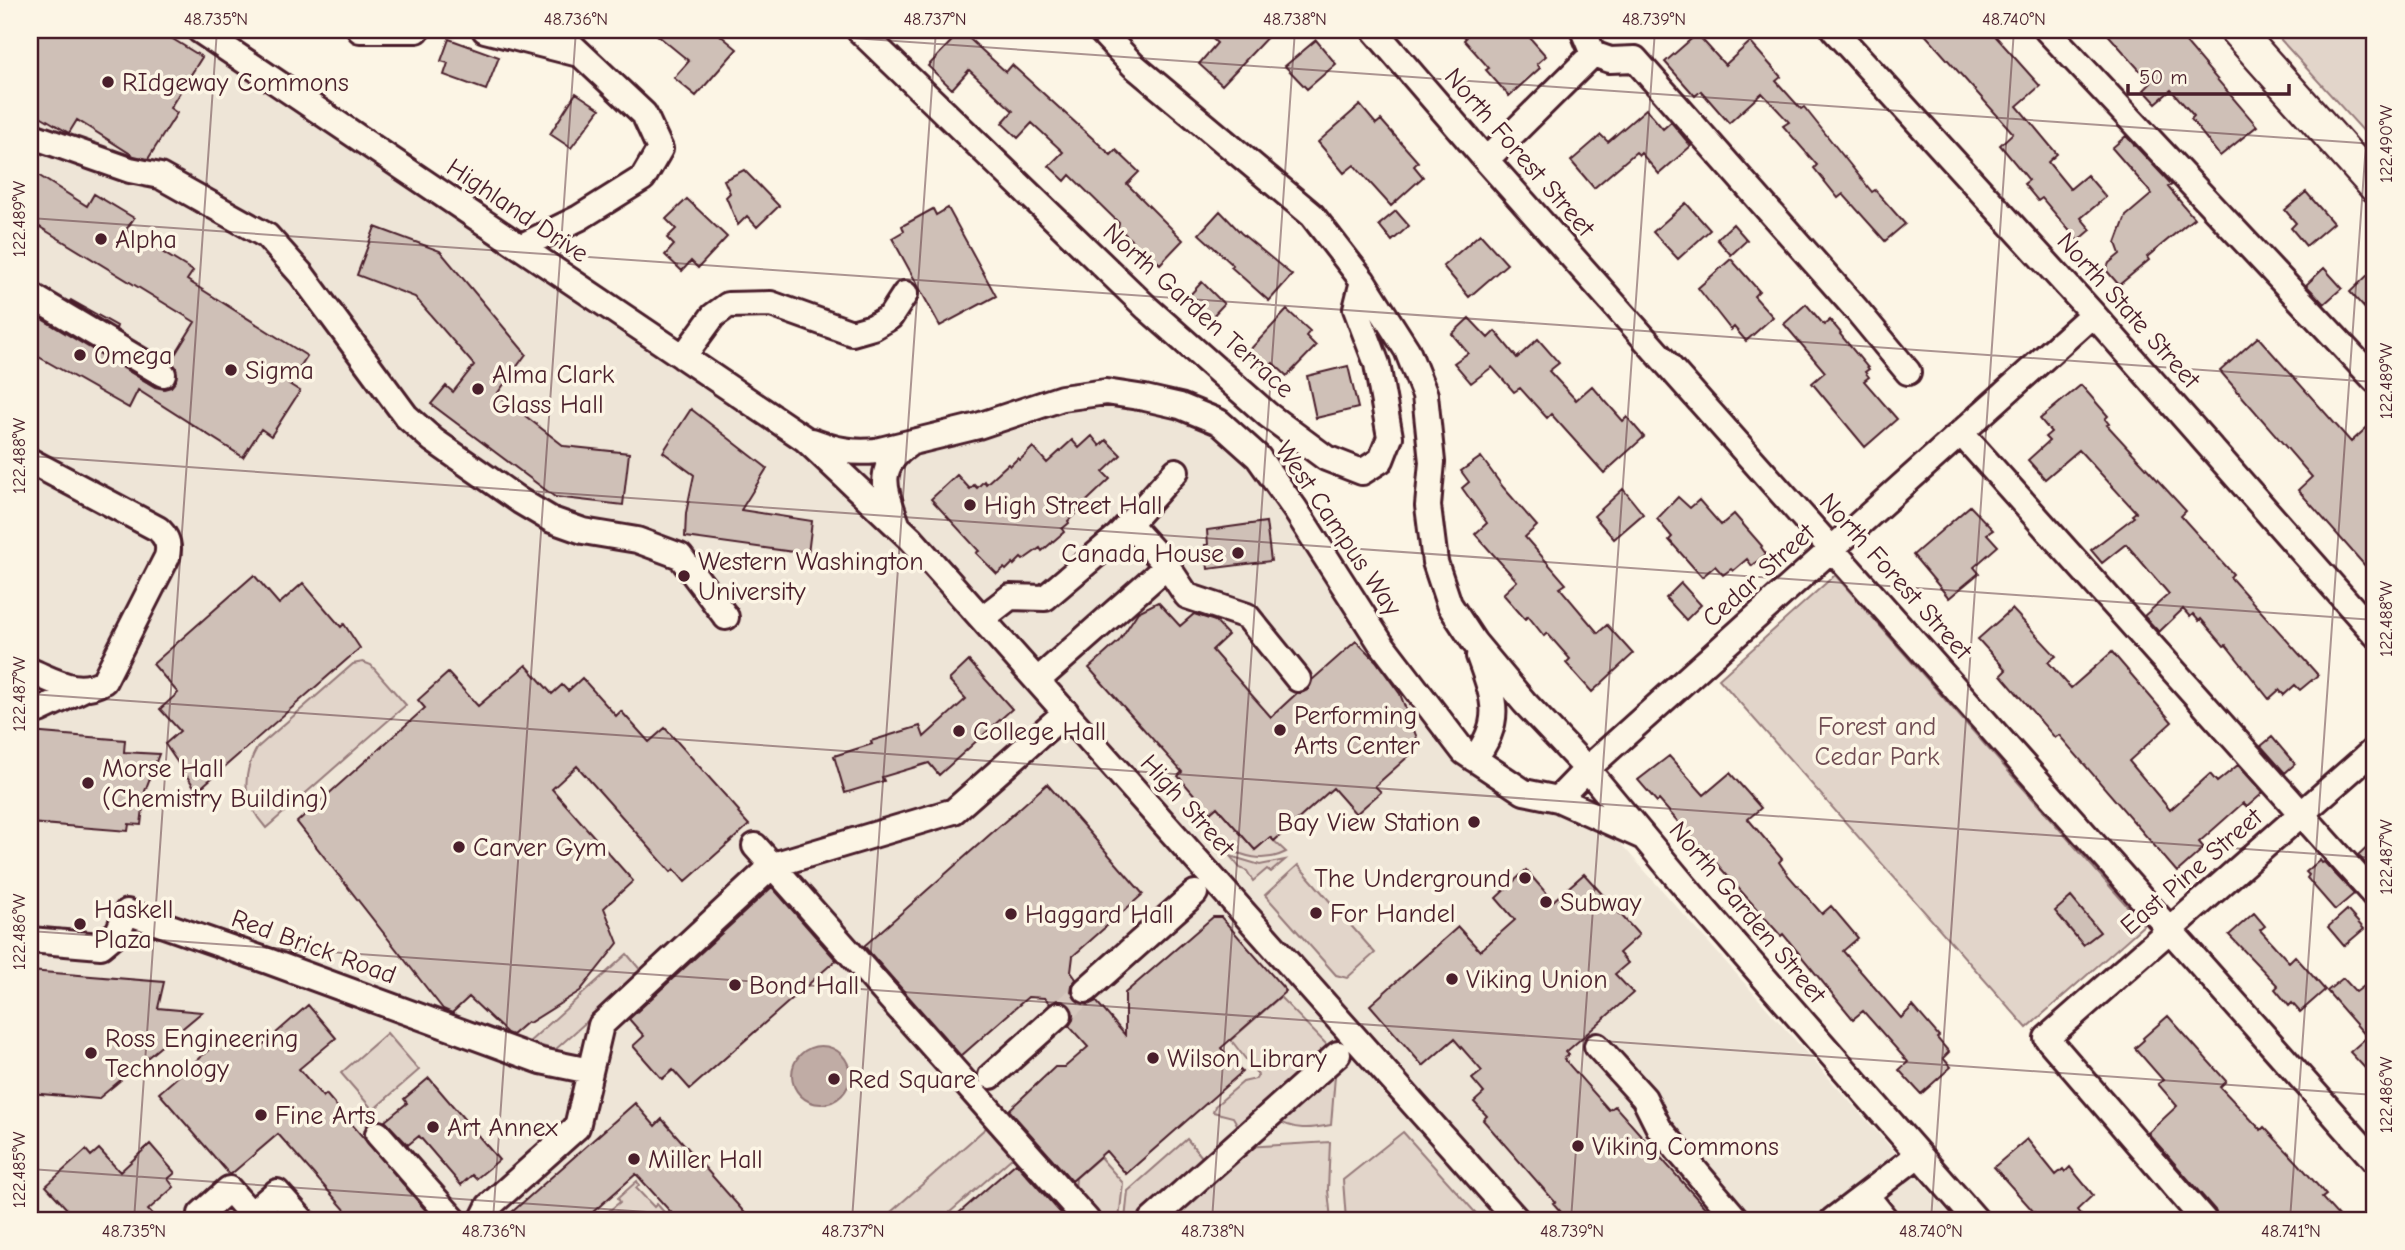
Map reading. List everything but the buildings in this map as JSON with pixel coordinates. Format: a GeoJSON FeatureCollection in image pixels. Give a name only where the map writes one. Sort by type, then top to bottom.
{"type":"FeatureCollection","features":[{"type":"Feature","properties":{"kind":"main road"},"geometry":{"type":"LineString","coordinates":[[2236,30],[2375,186]]}},
{"type":"Feature","properties":{"kind":"street","name":"Highland Drive"},"geometry":{"type":"LineString","coordinates":[[199,30],[805,439]]}},
{"type":"Feature","properties":{"kind":"street"},"geometry":{"type":"LineString","coordinates":[[360,30],[416,30]]}},
{"type":"Feature","properties":{"kind":"street"},"geometry":{"type":"LineString","coordinates":[[485,30],[581,55]]}},
{"type":"Feature","properties":{"kind":"street"},"geometry":{"type":"LineString","coordinates":[[520,247],[579,218],[643,178],[660,149],[644,114],[555,30]]}},
{"type":"Feature","properties":{"kind":"street","name":"North Garden Terrace"},"geometry":{"type":"LineString","coordinates":[[859,30],[1147,308],[1268,415],[1326,458],[1362,472],[1381,460],[1390,436],[1377,364],[1356,309],[1363,281]]}},
{"type":"Feature","properties":{"kind":"street","name":"North Garden Street"},"geometry":{"type":"LineString","coordinates":[[1100,30],[1133,65],[1312,215],[1363,281],[1407,350],[1425,395],[1433,462],[1428,506],[1435,562],[1449,604],[1474,642],[1524,702],[1587,769],[1696,901],[1976,1220]]}},
{"type":"Feature","properties":{"kind":"street","name":"North Forest Street"},"geometry":{"type":"LineString","coordinates":[[1374,30],[1486,160],[2375,1161]]}},
{"type":"Feature","properties":{"kind":"street"},"geometry":{"type":"LineString","coordinates":[[1583,30],[1592,54]]}},
{"type":"Feature","properties":{"kind":"street","name":"North State Street"},"geometry":{"type":"LineString","coordinates":[[1833,30],[2094,314],[2375,634]]}},
{"type":"Feature","properties":{"kind":"street"},"geometry":{"type":"LineString","coordinates":[[2047,30],[2375,380]]}},
{"type":"Feature","properties":{"kind":"street"},"geometry":{"type":"LineString","coordinates":[[1486,160],[1592,54]]}},
{"type":"Feature","properties":{"kind":"street"},"geometry":{"type":"LineString","coordinates":[[1592,54],[1610,60],[1635,59],[1856,309],[1908,372]]}},
{"type":"Feature","properties":{"kind":"street"},"geometry":{"type":"LineString","coordinates":[[30,135],[130,170],[160,176],[267,236],[302,275],[406,416],[433,440],[552,520],[583,531],[637,540],[680,556],[726,617]]}},
{"type":"Feature","properties":{"kind":"street"},"geometry":{"type":"LineString","coordinates":[[683,357],[713,316],[729,305],[771,304],[852,333],[873,327],[890,317],[905,294]]}},
{"type":"Feature","properties":{"kind":"street"},"geometry":{"type":"LineString","coordinates":[[30,295],[163,374]]}},
{"type":"Feature","properties":{"kind":"street","name":"Cedar Street"},"geometry":{"type":"LineString","coordinates":[[1558,799],[1587,769],[2094,314]]}},
{"type":"Feature","properties":{"kind":"street","name":"West Campus Way"},"geometry":{"type":"LineString","coordinates":[[805,439],[841,451],[862,453],[978,426],[1062,398],[1105,392],[1180,406],[1219,422],[1258,457],[1295,509],[1380,642],[1464,752],[1524,792],[1558,799],[1646,838]]}},
{"type":"Feature","properties":{"kind":"street"},"geometry":{"type":"LineString","coordinates":[[1961,433],[2375,896]]}},
{"type":"Feature","properties":{"kind":"street","name":"High Street"},"geometry":{"type":"LineString","coordinates":[[805,439],[897,525],[983,618],[1517,1220]]}},
{"type":"Feature","properties":{"kind":"street"},"geometry":{"type":"LineString","coordinates":[[897,525],[887,496],[888,462],[909,444]]}},
{"type":"Feature","properties":{"kind":"street"},"geometry":{"type":"LineString","coordinates":[[30,461],[158,529],[167,541],[167,557],[104,681],[39,710],[30,709]]}},
{"type":"Feature","properties":{"kind":"street"},"geometry":{"type":"LineString","coordinates":[[983,618],[1010,597],[1045,598],[1118,536],[1176,471]]}},
{"type":"Feature","properties":{"kind":"street"},"geometry":{"type":"LineString","coordinates":[[1129,524],[1167,566],[1189,606],[1247,616],[1298,679]]}},
{"type":"Feature","properties":{"kind":"street"},"geometry":{"type":"LineString","coordinates":[[1038,680],[1167,566]]}},
{"type":"Feature","properties":{"kind":"street","name":"North Garden Street"},"geometry":{"type":"LineString","coordinates":[[1474,642],[1494,706],[1493,727],[1485,745],[1474,759]]}},
{"type":"Feature","properties":{"kind":"street"},"geometry":{"type":"LineString","coordinates":[[30,671],[83,690]]}},
{"type":"Feature","properties":{"kind":"street"},"geometry":{"type":"LineString","coordinates":[[482,1220],[489,1206],[577,1128],[601,1024],[773,865],[954,811],[1066,712]]}},
{"type":"Feature","properties":{"kind":"street","name":"East Pine Street"},"geometry":{"type":"LineString","coordinates":[[2204,1220],[2047,1038],[2375,749]]}},
{"type":"Feature","properties":{"kind":"street"},"geometry":{"type":"LineString","coordinates":[[755,846],[1087,1220]]}},
{"type":"Feature","properties":{"kind":"street"},"geometry":{"type":"LineString","coordinates":[[1086,990],[1195,893]]}},
{"type":"Feature","properties":{"kind":"street","name":"Red Brick Road"},"geometry":{"type":"LineString","coordinates":[[30,940],[101,946],[118,932],[127,912],[280,965],[541,1062],[590,1071]]}},
{"type":"Feature","properties":{"kind":"street"},"geometry":{"type":"LineString","coordinates":[[991,1076],[1059,1015]]}},
{"type":"Feature","properties":{"kind":"street"},"geometry":{"type":"LineString","coordinates":[[1597,1046],[1644,1098],[1659,1128],[1737,1220]]}},
{"type":"Feature","properties":{"kind":"street"},"geometry":{"type":"LineString","coordinates":[[1152,1220],[1338,1054]]}},
{"type":"Feature","properties":{"kind":"street"},"geometry":{"type":"LineString","coordinates":[[378,1133],[454,1220]]}},
{"type":"Feature","properties":{"kind":"street"},"geometry":{"type":"LineString","coordinates":[[1842,1218],[1866,1195],[1918,1155]]}},
{"type":"Feature","properties":{"kind":"street"},"geometry":{"type":"LineString","coordinates":[[201,1214],[229,1189],[251,1214],[277,1192],[302,1220]]}},
{"type":"Feature","properties":{"kind":"street"},"geometry":{"type":"LineString","coordinates":[[1866,1195],[1886,1220]]}},
{"type":"Feature","properties":{"kind":"shaded area","name":"Western Washington University"},"geometry":{"type":"Polygon","coordinates":[[[30,30],[199,30],[840,451],[1106,392],[1219,422],[1426,705],[1524,792],[1581,799],[1955,1220],[30,1220],[30,30]]]}},
{"type":"Feature","properties":{"kind":"shaded area"},"geometry":{"type":"Polygon","coordinates":[[[821,1046],[832,1048],[845,1059],[850,1075],[848,1086],[837,1099],[821,1104],[810,1102],[797,1091],[792,1075],[794,1064],[805,1051],[821,1046]]]}},
{"type":"Feature","properties":{"kind":"green space"},"geometry":{"type":"Polygon","coordinates":[[[2272,30],[2375,30],[2375,144],[2272,30]]]}},
{"type":"Feature","properties":{"kind":"green space","name":"Forest and Cedar Park"},"geometry":{"type":"Polygon","coordinates":[[[1835,575],[2144,925],[2027,1028],[1719,679],[1835,575]]]}},
{"type":"Feature","properties":{"kind":"green space"},"geometry":{"type":"Polygon","coordinates":[[[363,662],[371,665],[406,705],[266,828],[253,809],[247,790],[248,770],[257,748],[353,664],[363,662]]]}},
{"type":"Feature","properties":{"kind":"green space"},"geometry":{"type":"Polygon","coordinates":[[[1217,807],[1255,850],[1270,837],[1286,852],[1261,858],[1221,846],[1228,840],[1207,816],[1217,807]]]}},
{"type":"Feature","properties":{"kind":"green space"},"geometry":{"type":"Polygon","coordinates":[[[1230,856],[1260,865],[1285,860],[1271,872],[1267,869],[1253,881],[1247,871],[1240,868],[1230,856]]]}},
{"type":"Feature","properties":{"kind":"green space"},"geometry":{"type":"Polygon","coordinates":[[[1298,865],[1375,953],[1347,978],[1336,975],[1265,895],[1298,865]]]}},
{"type":"Feature","properties":{"kind":"green space"},"geometry":{"type":"Polygon","coordinates":[[[627,954],[642,972],[555,1050],[529,1042],[627,954]]]}},
{"type":"Feature","properties":{"kind":"green space"},"geometry":{"type":"Polygon","coordinates":[[[1280,997],[1333,1051],[1238,1136],[1238,1126],[1233,1117],[1213,1112],[1215,1106],[1243,1082],[1256,1079],[1258,1075],[1231,1040],[1280,997]]]}},
{"type":"Feature","properties":{"kind":"green space"},"geometry":{"type":"Polygon","coordinates":[[[387,1033],[419,1070],[373,1110],[341,1073],[387,1033]]]}},
{"type":"Feature","properties":{"kind":"green space"},"geometry":{"type":"Polygon","coordinates":[[[1336,1064],[1331,1125],[1302,1128],[1289,1126],[1276,1119],[1336,1064]]]}},
{"type":"Feature","properties":{"kind":"green space"},"geometry":{"type":"Polygon","coordinates":[[[987,1127],[1013,1157],[941,1220],[882,1220],[987,1127]]]}},
{"type":"Feature","properties":{"kind":"green space"},"geometry":{"type":"Polygon","coordinates":[[[1403,1132],[1482,1220],[1346,1220],[1343,1180],[1403,1132]]]}},
{"type":"Feature","properties":{"kind":"green space"},"geometry":{"type":"Polygon","coordinates":[[[1187,1139],[1207,1163],[1143,1219],[1125,1220],[1128,1191],[1187,1139]]]}},
{"type":"Feature","properties":{"kind":"green space"},"geometry":{"type":"Polygon","coordinates":[[[1330,1142],[1328,1190],[1331,1220],[1164,1220],[1244,1147],[1330,1142]]]}},
{"type":"Feature","properties":{"kind":"green space"},"geometry":{"type":"Polygon","coordinates":[[[1100,1157],[1123,1183],[1119,1220],[1103,1220],[1075,1189],[1076,1178],[1100,1157]]]}},
{"type":"Feature","properties":{"kind":"green space"},"geometry":{"type":"Polygon","coordinates":[[[637,1181],[639,1185],[636,1188],[654,1207],[657,1204],[671,1220],[592,1220],[597,1216],[600,1218],[620,1202],[618,1198],[637,1181]]]}},
{"type":"Feature","properties":{"kind":"tunnel"},"geometry":{"type":"LineString","coordinates":[[1059,1015],[1086,990]]}},
{"type":"Feature","properties":{"kind":"place","name":"RIdgeway Commons"},"geometry":{"type":"Point","coordinates":[108,82]}},
{"type":"Feature","properties":{"kind":"place","name":"Alpha"},"geometry":{"type":"Point","coordinates":[101,239]}},
{"type":"Feature","properties":{"kind":"place","name":"Omega"},"geometry":{"type":"Point","coordinates":[80,355]}},
{"type":"Feature","properties":{"kind":"place","name":"Sigma"},"geometry":{"type":"Point","coordinates":[231,370]}},
{"type":"Feature","properties":{"kind":"place","name":"Alma Clark Glass Hall"},"geometry":{"type":"Point","coordinates":[478,389]}},
{"type":"Feature","properties":{"kind":"place","name":"High Street Hall"},"geometry":{"type":"Point","coordinates":[970,505]}},
{"type":"Feature","properties":{"kind":"place","name":"Canada House"},"geometry":{"type":"Point","coordinates":[1238,553]}},
{"type":"Feature","properties":{"kind":"place","name":"Western Washington University"},"geometry":{"type":"Point","coordinates":[684,576]}},
{"type":"Feature","properties":{"kind":"place","name":"Performing Arts Center"},"geometry":{"type":"Point","coordinates":[1280,730]}},
{"type":"Feature","properties":{"kind":"place","name":"College Hall"},"geometry":{"type":"Point","coordinates":[959,731]}},
{"type":"Feature","properties":{"kind":"place","name":"Morse Hall (Chemistry Building)"},"geometry":{"type":"Point","coordinates":[88,783]}},
{"type":"Feature","properties":{"kind":"place","name":"Bay View Station"},"geometry":{"type":"Point","coordinates":[1474,822]}},
{"type":"Feature","properties":{"kind":"place","name":"Carver Gym"},"geometry":{"type":"Point","coordinates":[459,847]}},
{"type":"Feature","properties":{"kind":"place","name":"The Underground"},"geometry":{"type":"Point","coordinates":[1525,878]}},
{"type":"Feature","properties":{"kind":"place","name":"Subway"},"geometry":{"type":"Point","coordinates":[1546,902]}},
{"type":"Feature","properties":{"kind":"place","name":"For Handel"},"geometry":{"type":"Point","coordinates":[1316,913]}},
{"type":"Feature","properties":{"kind":"place","name":"Haggard Hall"},"geometry":{"type":"Point","coordinates":[1011,914]}},
{"type":"Feature","properties":{"kind":"place","name":"Haskell Plaza"},"geometry":{"type":"Point","coordinates":[80,924]}},
{"type":"Feature","properties":{"kind":"place","name":"Viking Union"},"geometry":{"type":"Point","coordinates":[1452,979]}},
{"type":"Feature","properties":{"kind":"place","name":"Bond Hall"},"geometry":{"type":"Point","coordinates":[735,985]}},
{"type":"Feature","properties":{"kind":"place","name":"Ross Engineering Technology"},"geometry":{"type":"Point","coordinates":[91,1053]}},
{"type":"Feature","properties":{"kind":"place","name":"Wilson Library"},"geometry":{"type":"Point","coordinates":[1153,1058]}},
{"type":"Feature","properties":{"kind":"place","name":"Red Square"},"geometry":{"type":"Point","coordinates":[834,1079]}},
{"type":"Feature","properties":{"kind":"place","name":"Fine Arts"},"geometry":{"type":"Point","coordinates":[261,1115]}},
{"type":"Feature","properties":{"kind":"place","name":"Art Annex"},"geometry":{"type":"Point","coordinates":[433,1127]}},
{"type":"Feature","properties":{"kind":"place","name":"Viking Commons"},"geometry":{"type":"Point","coordinates":[1578,1146]}},
{"type":"Feature","properties":{"kind":"place","name":"Miller Hall"},"geometry":{"type":"Point","coordinates":[634,1159]}}]}
